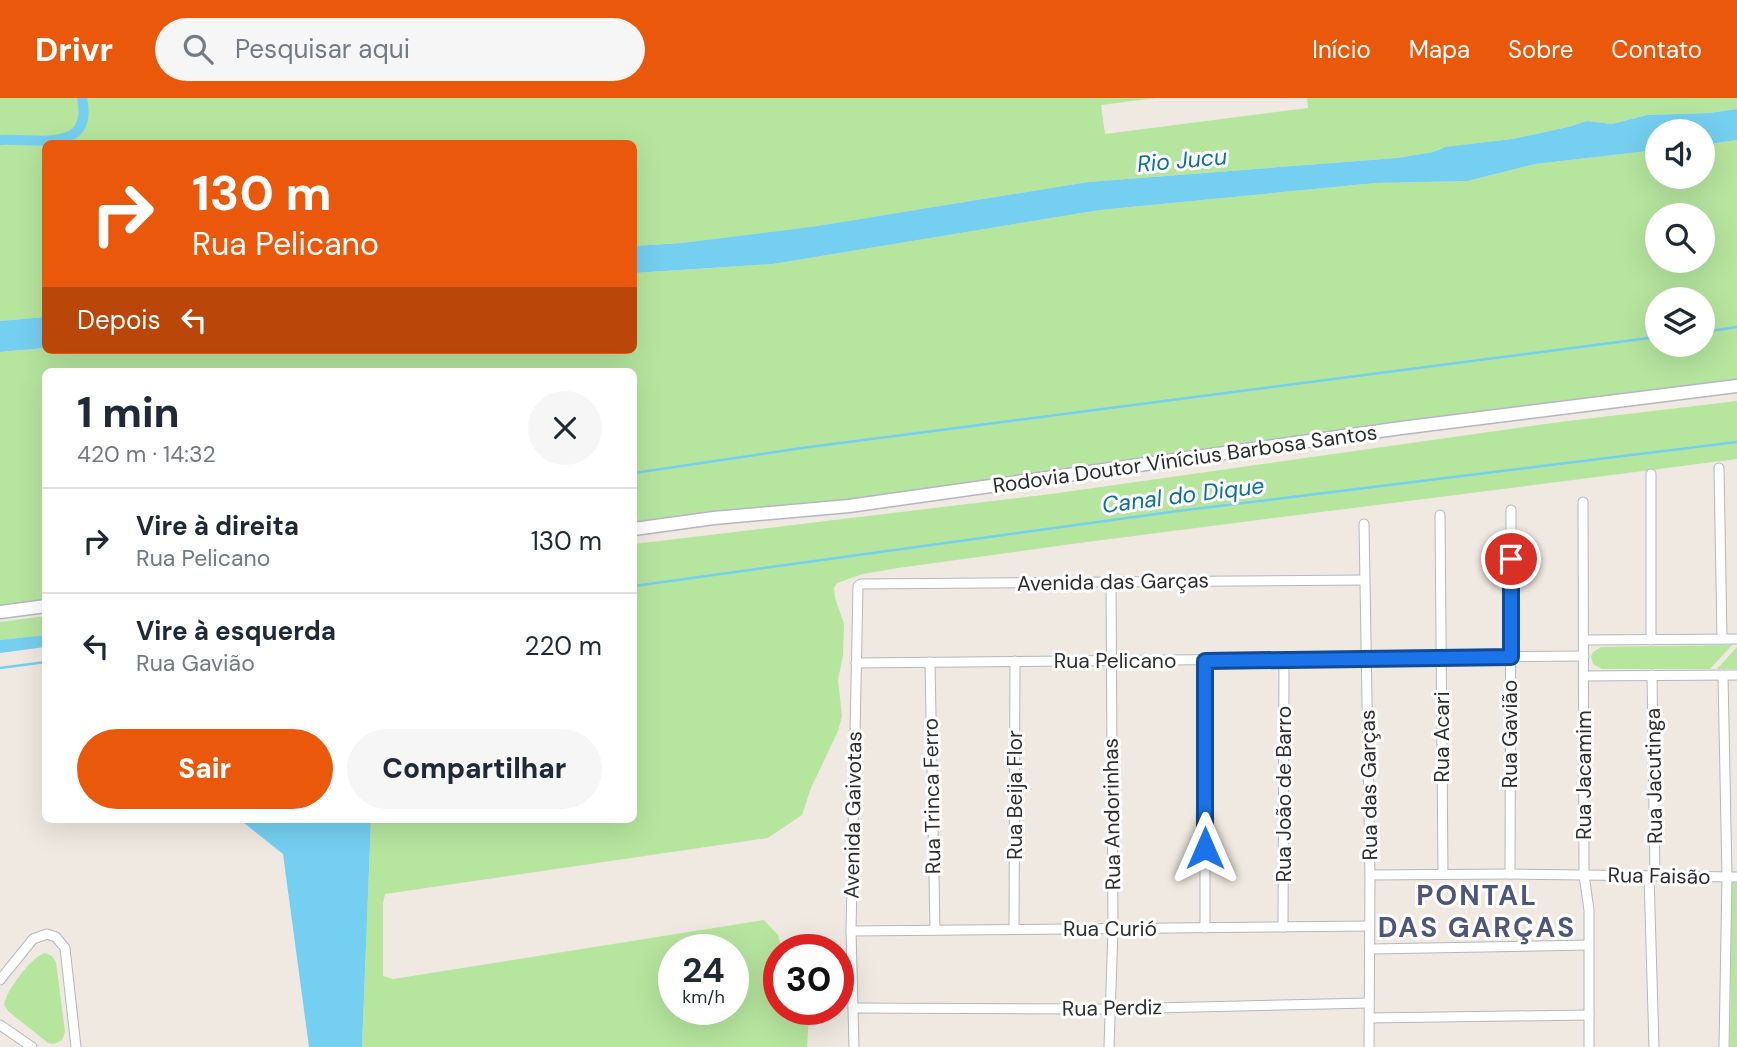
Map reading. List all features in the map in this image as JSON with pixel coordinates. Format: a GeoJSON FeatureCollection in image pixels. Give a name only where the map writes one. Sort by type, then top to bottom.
{"type":"FeatureCollection","features":[{"type":"Feature","properties":{"kind":"main road","name":"Rodovia Doutor Vinícius Barbosa Santos"},"geometry":{"type":"LineString","coordinates":[[637,529],[714,518],[849,506],[1401,429],[1737,386]]}},
{"type":"Feature","properties":{"kind":"main road"},"geometry":{"type":"LineString","coordinates":[[0,612],[42,607]]}},
{"type":"Feature","properties":{"kind":"street"},"geometry":{"type":"LineString","coordinates":[[1719,468],[1722,639]]}},
{"type":"Feature","properties":{"kind":"street"},"geometry":{"type":"LineString","coordinates":[[1651,474],[1651,640]]}},
{"type":"Feature","properties":{"kind":"street","name":"Rua Jacamim"},"geometry":{"type":"LineString","coordinates":[[1583,502],[1584,875],[1588,893],[1589,1047]]}},
{"type":"Feature","properties":{"kind":"street","name":"Rua Gavião"},"geometry":{"type":"LineString","coordinates":[[1510,874],[1511,510]]}},
{"type":"Feature","properties":{"kind":"street","name":"Rua Acari"},"geometry":{"type":"LineString","coordinates":[[1440,515],[1443,874]]}},
{"type":"Feature","properties":{"kind":"street","name":"Rua das Garças"},"geometry":{"type":"LineString","coordinates":[[1364,524],[1370,875],[1369,1047]]}},
{"type":"Feature","properties":{"kind":"street","name":"Avenida das Garças"},"geometry":{"type":"LineString","coordinates":[[861,584],[1365,580]]}},
{"type":"Feature","properties":{"kind":"street","name":"Rua Andorinhas"},"geometry":{"type":"LineString","coordinates":[[1109,1047],[1113,930],[1111,582]]}},
{"type":"Feature","properties":{"kind":"street","name":"Avenida Gaivotas"},"geometry":{"type":"LineString","coordinates":[[855,1047],[851,931],[856,596],[861,584]]}},
{"type":"Feature","properties":{"kind":"street"},"geometry":{"type":"LineString","coordinates":[[1584,640],[1737,639]]}},
{"type":"Feature","properties":{"kind":"street","name":"Rua Pelicano"},"geometry":{"type":"LineString","coordinates":[[856,663],[1584,656]]}},
{"type":"Feature","properties":{"kind":"street","name":"Rua João de Barro"},"geometry":{"type":"LineString","coordinates":[[1283,928],[1284,660]]}},
{"type":"Feature","properties":{"kind":"street","name":"Rua Beija Flor"},"geometry":{"type":"LineString","coordinates":[[1014,929],[1015,661]]}},
{"type":"Feature","properties":{"kind":"street"},"geometry":{"type":"LineString","coordinates":[[1205,661],[1205,928]]}},
{"type":"Feature","properties":{"kind":"street","name":"Rua Trinca Ferro"},"geometry":{"type":"LineString","coordinates":[[930,662],[935,930]]}},
{"type":"Feature","properties":{"kind":"street"},"geometry":{"type":"LineString","coordinates":[[1723,675],[1732,877],[1724,1047]]}},
{"type":"Feature","properties":{"kind":"street"},"geometry":{"type":"LineString","coordinates":[[1584,676],[1737,675]]}},
{"type":"Feature","properties":{"kind":"street","name":"Rua Jacutinga"},"geometry":{"type":"LineString","coordinates":[[1652,676],[1654,1047]]}},
{"type":"Feature","properties":{"kind":"street","name":"Rua Faisão"},"geometry":{"type":"LineString","coordinates":[[1370,875],[1732,877]]}},
{"type":"Feature","properties":{"kind":"street","name":"Rua Curió"},"geometry":{"type":"LineString","coordinates":[[851,931],[1369,926]]}},
{"type":"Feature","properties":{"kind":"street"},"geometry":{"type":"LineString","coordinates":[[0,980],[33,939],[47,934],[60,940],[65,948],[76,1047]]}},
{"type":"Feature","properties":{"kind":"street"},"geometry":{"type":"LineString","coordinates":[[1370,950],[1588,945]]}},
{"type":"Feature","properties":{"kind":"street","name":"Rua Perdiz"},"geometry":{"type":"LineString","coordinates":[[855,1008],[1111,1009],[1369,1003]]}},
{"type":"Feature","properties":{"kind":"street"},"geometry":{"type":"LineString","coordinates":[[1370,1018],[1589,1016]]}},
{"type":"Feature","properties":{"kind":"street"},"geometry":{"type":"LineString","coordinates":[[0,1024],[32,1047]]}},
{"type":"Feature","properties":{"kind":"green space"},"geometry":{"type":"Polygon","coordinates":[[[0,98],[1156,98],[1101,105],[1105,134],[1308,108],[1307,98],[1737,98],[1737,109],[1709,113],[1647,115],[1612,124],[1587,121],[1512,139],[1441,148],[1433,152],[1397,158],[1088,182],[817,226],[637,246],[637,140],[42,140],[42,317],[0,321],[0,98]]]}},
{"type":"Feature","properties":{"kind":"green space"},"geometry":{"type":"Polygon","coordinates":[[[1737,140],[1737,385],[1049,479],[637,528],[637,368],[42,368],[42,600],[0,606],[0,352],[42,348],[42,354],[637,354],[637,273],[773,264],[1100,210],[1376,183],[1468,181],[1535,164],[1645,151],[1645,189],[1715,189],[1715,143],[1737,140]]]}},
{"type":"Feature","properties":{"kind":"green space"},"geometry":{"type":"Polygon","coordinates":[[[1737,401],[1737,459],[1079,543],[898,568],[863,574],[837,583],[834,588],[835,598],[844,624],[843,655],[838,680],[842,716],[802,815],[768,838],[385,894],[383,903],[383,976],[393,979],[658,937],[658,1025],[749,1025],[749,934],[676,934],[764,920],[777,934],[763,934],[763,1025],[808,1025],[807,1047],[362,1047],[371,823],[637,823],[637,544],[1051,494],[1560,422],[1737,401]]]}},
{"type":"Feature","properties":{"kind":"green space"},"geometry":{"type":"Polygon","coordinates":[[[42,616],[42,635],[0,640],[0,622],[42,616]]]}},
{"type":"Feature","properties":{"kind":"green space"},"geometry":{"type":"Polygon","coordinates":[[[1732,645],[1710,669],[1602,669],[1593,664],[1591,657],[1593,652],[1601,647],[1732,645]]]}},
{"type":"Feature","properties":{"kind":"green space"},"geometry":{"type":"Polygon","coordinates":[[[1737,647],[1737,669],[1717,669],[1737,647]]]}},
{"type":"Feature","properties":{"kind":"green space"},"geometry":{"type":"Polygon","coordinates":[[[1732,880],[1737,880],[1737,1047],[1730,1047],[1732,880]]]}},
{"type":"Feature","properties":{"kind":"green space"},"geometry":{"type":"Polygon","coordinates":[[[45,953],[52,956],[56,962],[65,1032],[62,1040],[54,1044],[48,1043],[4,1005],[20,975],[45,953]]]}},
{"type":"Feature","properties":{"kind":"water","name":"Rio Jucu"},"geometry":{"type":"Polygon","coordinates":[[[1737,109],[1737,140],[1715,143],[1715,119],[1645,119],[1645,151],[1535,164],[1468,181],[1376,183],[1100,210],[773,264],[637,273],[637,246],[817,226],[1088,182],[1397,158],[1433,152],[1445,147],[1512,139],[1587,121],[1612,124],[1647,115],[1709,113],[1737,109]]]}},
{"type":"Feature","properties":{"kind":"water"},"geometry":{"type":"Polygon","coordinates":[[[42,317],[42,348],[0,352],[0,321],[42,317]]]}},
{"type":"Feature","properties":{"kind":"water"},"geometry":{"type":"Polygon","coordinates":[[[42,635],[42,647],[0,653],[0,640],[42,635]]]}},
{"type":"Feature","properties":{"kind":"water"},"geometry":{"type":"Polygon","coordinates":[[[244,823],[371,823],[362,1047],[309,1047],[283,854],[244,823]]]}},
{"type":"Feature","properties":{"kind":"waterway"},"geometry":{"type":"LineString","coordinates":[[52,140],[71,135],[79,128],[83,116],[82,98]]}},
{"type":"Feature","properties":{"kind":"waterway"},"geometry":{"type":"LineString","coordinates":[[0,140],[42,141]]}},
{"type":"Feature","properties":{"kind":"waterway"},"geometry":{"type":"LineString","coordinates":[[1715,330],[1737,327]]}},
{"type":"Feature","properties":{"kind":"waterway"},"geometry":{"type":"LineString","coordinates":[[637,473],[802,448],[1645,339]]}},
{"type":"Feature","properties":{"kind":"waterway","name":"Canal do Dique"},"geometry":{"type":"LineString","coordinates":[[637,586],[1178,511],[1737,442]]}},
{"type":"Feature","properties":{"kind":"waterway","name":"Canal do Dique"},"geometry":{"type":"LineString","coordinates":[[0,668],[42,663]]}},
{"type":"Feature","properties":{"kind":"district","name":"PONTAL DAS GARÇAS"},"geometry":{"type":"Point","coordinates":[1477,911]}},
{"type":"Feature","properties":{"kind":"route"},"geometry":{"type":"LineString","coordinates":[[1205,848],[1205,661],[1511,657],[1511,559]]}}]}
